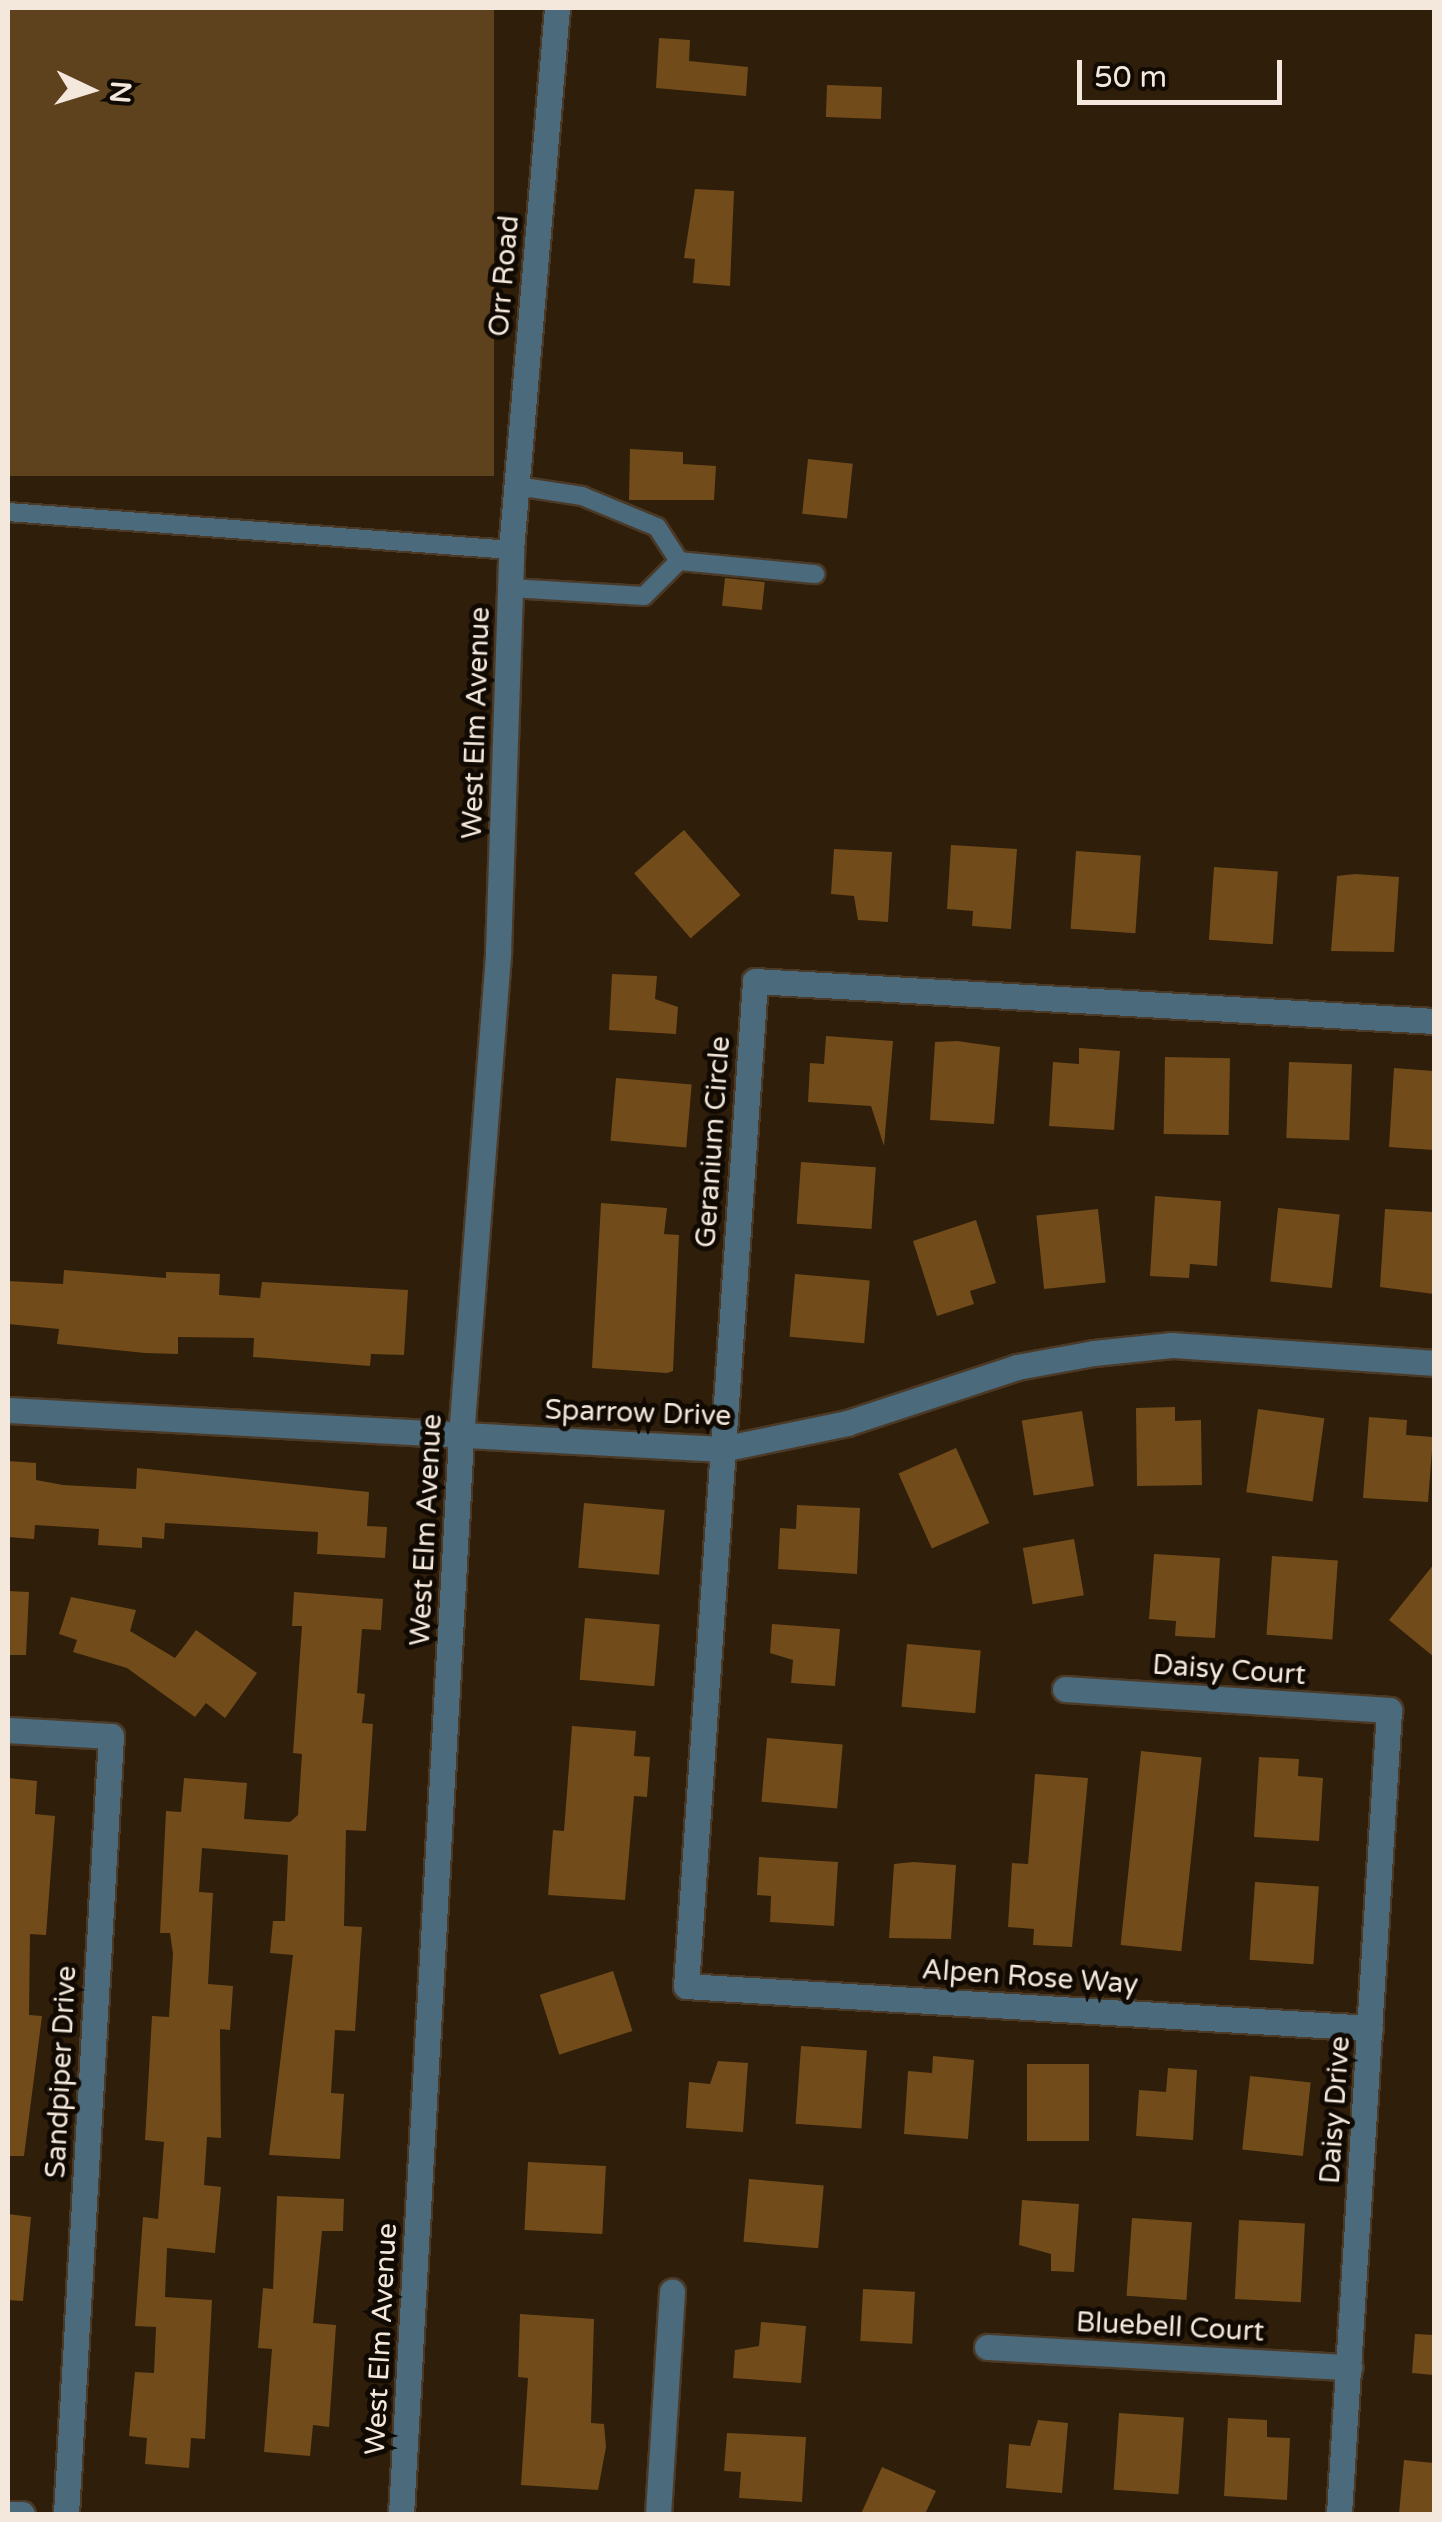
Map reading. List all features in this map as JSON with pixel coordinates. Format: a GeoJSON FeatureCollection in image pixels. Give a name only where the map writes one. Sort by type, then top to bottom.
{"type":"FeatureCollection","features":[{"type":"Feature","properties":{"kind":"street","name":"Orr Road"},"geometry":{"type":"LineString","coordinates":[[512,550],[557,8]]}},
{"type":"Feature","properties":{"kind":"street","name":"West Elm Avenue"},"geometry":{"type":"LineString","coordinates":[[401,2514],[461,1436],[498,952],[512,550]]}},
{"type":"Feature","properties":{"kind":"street","name":"Geranium Circle"},"geometry":{"type":"LineString","coordinates":[[686,1986],[755,982],[1434,1021]]}},
{"type":"Feature","properties":{"kind":"street","name":"Sparrow Drive"},"geometry":{"type":"LineString","coordinates":[[8,1410],[722,1449],[847,1423],[1017,1367],[1094,1352],[1172,1346],[1434,1363]]}},
{"type":"Feature","properties":{"kind":"street","name":"Daisy Court"},"geometry":{"type":"LineString","coordinates":[[1065,1689],[1388,1710]]}},
{"type":"Feature","properties":{"kind":"street","name":"Daisy Drive"},"geometry":{"type":"LineString","coordinates":[[1340,2514],[1388,1710]]}},
{"type":"Feature","properties":{"kind":"street","name":"Sandpiper Drive"},"geometry":{"type":"LineString","coordinates":[[8,1730],[111,1736],[66,2514]]}},
{"type":"Feature","properties":{"kind":"street","name":"Alpen Rose Way"},"geometry":{"type":"LineString","coordinates":[[686,1986],[1370,2028]]}},
{"type":"Feature","properties":{"kind":"street"},"geometry":{"type":"LineString","coordinates":[[658,2514],[672,2291]]}},
{"type":"Feature","properties":{"kind":"street","name":"Bluebell Court"},"geometry":{"type":"LineString","coordinates":[[987,2347],[1348,2367]]}},
{"type":"Feature","properties":{"kind":"street"},"geometry":{"type":"LineString","coordinates":[[8,2514],[22,2514]]}},
{"type":"Feature","properties":{"kind":"lane"},"geometry":{"type":"LineString","coordinates":[[517,486],[582,496],[657,527],[679,561]]}},
{"type":"Feature","properties":{"kind":"lane"},"geometry":{"type":"LineString","coordinates":[[8,512],[512,550]]}},
{"type":"Feature","properties":{"kind":"lane"},"geometry":{"type":"LineString","coordinates":[[679,561],[815,574]]}},
{"type":"Feature","properties":{"kind":"lane"},"geometry":{"type":"LineString","coordinates":[[510,588],[644,596],[679,561]]}},
{"type":"Feature","properties":{"kind":"shaded area"},"geometry":{"type":"Polygon","coordinates":[[[8,8],[494,8],[494,476],[8,476],[8,8]]]}},
{"type":"Feature","properties":{"kind":"building"},"geometry":{"type":"Polygon","coordinates":[[[659,38],[690,40],[689,61],[748,67],[746,96],[656,88],[659,38]]]}},
{"type":"Feature","properties":{"kind":"building"},"geometry":{"type":"Polygon","coordinates":[[[827,85],[882,87],[881,119],[826,117],[827,85]]]}},
{"type":"Feature","properties":{"kind":"building"},"geometry":{"type":"Polygon","coordinates":[[[695,189],[734,191],[730,286],[693,283],[695,259],[684,258],[695,189]]]}},
{"type":"Feature","properties":{"kind":"building"},"geometry":{"type":"Polygon","coordinates":[[[630,449],[683,452],[683,464],[716,466],[714,500],[629,500],[630,449]]]}},
{"type":"Feature","properties":{"kind":"building"},"geometry":{"type":"Polygon","coordinates":[[[808,459],[853,464],[847,518],[802,514],[808,459]]]}},
{"type":"Feature","properties":{"kind":"building"},"geometry":{"type":"Polygon","coordinates":[[[725,578],[765,582],[762,610],[722,606],[725,578]]]}},
{"type":"Feature","properties":{"kind":"building"},"geometry":{"type":"Polygon","coordinates":[[[684,830],[740,895],[691,938],[634,873],[684,830]]]}},
{"type":"Feature","properties":{"kind":"building"},"geometry":{"type":"Polygon","coordinates":[[[951,845],[1017,849],[1011,929],[972,926],[973,911],[947,909],[951,845]]]}},
{"type":"Feature","properties":{"kind":"building"},"geometry":{"type":"Polygon","coordinates":[[[834,849],[892,852],[888,922],[858,920],[854,896],[831,894],[834,849]]]}},
{"type":"Feature","properties":{"kind":"building"},"geometry":{"type":"Polygon","coordinates":[[[1076,851],[1141,856],[1135,933],[1071,929],[1076,851]]]}},
{"type":"Feature","properties":{"kind":"building"},"geometry":{"type":"Polygon","coordinates":[[[1214,867],[1278,871],[1273,944],[1209,940],[1214,867]]]}},
{"type":"Feature","properties":{"kind":"building"},"geometry":{"type":"Polygon","coordinates":[[[1337,876],[1399,877],[1394,952],[1331,951],[1337,876]]]}},
{"type":"Feature","properties":{"kind":"building"},"geometry":{"type":"Polygon","coordinates":[[[612,974],[657,976],[655,999],[678,1007],[676,1034],[609,1030],[612,974]]]}},
{"type":"Feature","properties":{"kind":"building"},"geometry":{"type":"Polygon","coordinates":[[[826,1036],[893,1041],[884,1146],[871,1106],[808,1102],[810,1063],[824,1064],[826,1036]]]}},
{"type":"Feature","properties":{"kind":"building"},"geometry":{"type":"Polygon","coordinates":[[[935,1042],[1000,1047],[994,1124],[930,1120],[935,1042]]]}},
{"type":"Feature","properties":{"kind":"building"},"geometry":{"type":"Polygon","coordinates":[[[1079,1048],[1120,1051],[1114,1130],[1049,1126],[1053,1062],[1079,1064],[1079,1048]]]}},
{"type":"Feature","properties":{"kind":"building"},"geometry":{"type":"Polygon","coordinates":[[[1165,1057],[1230,1058],[1229,1135],[1164,1134],[1165,1057]]]}},
{"type":"Feature","properties":{"kind":"building"},"geometry":{"type":"Polygon","coordinates":[[[1289,1062],[1352,1064],[1349,1140],[1286,1138],[1289,1062]]]}},
{"type":"Feature","properties":{"kind":"building"},"geometry":{"type":"Polygon","coordinates":[[[1394,1068],[1433,1071],[1434,1150],[1389,1147],[1394,1068]]]}},
{"type":"Feature","properties":{"kind":"building"},"geometry":{"type":"Polygon","coordinates":[[[616,1078],[692,1085],[686,1147],[611,1141],[616,1078]]]}},
{"type":"Feature","properties":{"kind":"building"},"geometry":{"type":"Polygon","coordinates":[[[801,1162],[876,1167],[871,1229],[797,1224],[801,1162]]]}},
{"type":"Feature","properties":{"kind":"building"},"geometry":{"type":"Polygon","coordinates":[[[1155,1196],[1221,1201],[1217,1266],[1190,1264],[1189,1278],[1150,1276],[1155,1196]]]}},
{"type":"Feature","properties":{"kind":"building"},"geometry":{"type":"Polygon","coordinates":[[[601,1203],[667,1208],[664,1234],[679,1235],[673,1371],[592,1368],[601,1203]]]}},
{"type":"Feature","properties":{"kind":"building"},"geometry":{"type":"Polygon","coordinates":[[[1278,1208],[1340,1214],[1332,1288],[1270,1282],[1278,1208]]]}},
{"type":"Feature","properties":{"kind":"building"},"geometry":{"type":"Polygon","coordinates":[[[1098,1209],[1106,1283],[1044,1289],[1036,1215],[1098,1209]]]}},
{"type":"Feature","properties":{"kind":"building"},"geometry":{"type":"Polygon","coordinates":[[[1385,1209],[1434,1212],[1434,1294],[1380,1287],[1385,1209]]]}},
{"type":"Feature","properties":{"kind":"building"},"geometry":{"type":"Polygon","coordinates":[[[976,1220],[996,1283],[970,1291],[974,1304],[937,1316],[913,1241],[976,1220]]]}},
{"type":"Feature","properties":{"kind":"building"},"geometry":{"type":"Polygon","coordinates":[[[64,1270],[166,1278],[166,1272],[220,1274],[219,1295],[260,1298],[262,1282],[408,1290],[404,1355],[371,1354],[370,1366],[253,1357],[254,1338],[178,1337],[178,1354],[145,1353],[57,1344],[59,1329],[8,1324],[8,1281],[63,1284],[64,1270]]]}},
{"type":"Feature","properties":{"kind":"building"},"geometry":{"type":"Polygon","coordinates":[[[795,1274],[870,1281],[864,1343],[790,1337],[795,1274]]]}},
{"type":"Feature","properties":{"kind":"building"},"geometry":{"type":"Polygon","coordinates":[[[1175,1407],[1175,1421],[1201,1420],[1202,1485],[1137,1486],[1136,1408],[1175,1407]]]}},
{"type":"Feature","properties":{"kind":"building"},"geometry":{"type":"Polygon","coordinates":[[[1258,1409],[1324,1418],[1313,1502],[1246,1492],[1258,1409]]]}},
{"type":"Feature","properties":{"kind":"building"},"geometry":{"type":"Polygon","coordinates":[[[1082,1411],[1094,1486],[1034,1496],[1022,1421],[1082,1411]]]}},
{"type":"Feature","properties":{"kind":"building"},"geometry":{"type":"Polygon","coordinates":[[[1369,1417],[1407,1420],[1406,1435],[1433,1437],[1428,1502],[1363,1498],[1369,1417]]]}},
{"type":"Feature","properties":{"kind":"building"},"geometry":{"type":"Polygon","coordinates":[[[956,1448],[989,1523],[932,1549],[898,1474],[956,1448]]]}},
{"type":"Feature","properties":{"kind":"building"},"geometry":{"type":"Polygon","coordinates":[[[8,1461],[36,1463],[36,1480],[63,1485],[136,1489],[137,1468],[369,1492],[367,1526],[387,1527],[385,1558],[317,1554],[318,1532],[165,1523],[164,1539],[142,1537],[142,1548],[98,1545],[99,1529],[35,1525],[34,1539],[8,1537],[8,1461]]]}},
{"type":"Feature","properties":{"kind":"building"},"geometry":{"type":"Polygon","coordinates":[[[584,1503],[665,1510],[659,1575],[578,1568],[584,1503]]]}},
{"type":"Feature","properties":{"kind":"building"},"geometry":{"type":"Polygon","coordinates":[[[797,1505],[860,1508],[857,1574],[778,1569],[780,1528],[796,1529],[797,1505]]]}},
{"type":"Feature","properties":{"kind":"building"},"geometry":{"type":"Polygon","coordinates":[[[1074,1539],[1084,1595],[1033,1604],[1023,1548],[1074,1539]]]}},
{"type":"Feature","properties":{"kind":"building"},"geometry":{"type":"Polygon","coordinates":[[[1154,1554],[1220,1558],[1215,1638],[1175,1636],[1176,1621],[1149,1619],[1154,1554]]]}},
{"type":"Feature","properties":{"kind":"building"},"geometry":{"type":"Polygon","coordinates":[[[1272,1556],[1338,1561],[1332,1639],[1266,1635],[1272,1556]]]}},
{"type":"Feature","properties":{"kind":"building"},"geometry":{"type":"Polygon","coordinates":[[[1434,1564],[1434,1657],[1389,1620],[1434,1564]]]}},
{"type":"Feature","properties":{"kind":"building"},"geometry":{"type":"Polygon","coordinates":[[[8,1591],[29,1592],[26,1655],[8,1655],[8,1591]]]}},
{"type":"Feature","properties":{"kind":"building"},"geometry":{"type":"Polygon","coordinates":[[[294,1592],[383,1599],[381,1630],[362,1629],[357,1693],[365,1694],[362,1723],[373,1724],[366,1831],[346,1830],[344,1926],[362,1927],[355,2031],[335,2030],[331,2093],[344,2094],[340,2159],[269,2155],[293,1955],[270,1953],[273,1921],[285,1921],[288,1855],[202,1848],[199,1892],[213,1893],[208,1984],[233,1986],[230,2030],[220,2029],[221,2138],[207,2137],[204,2185],[221,2187],[215,2253],[167,2248],[165,2297],[212,2300],[205,2439],[191,2438],[189,2468],[145,2464],[147,2438],[129,2436],[135,2372],[154,2373],[156,2327],[135,2326],[143,2217],[158,2219],[164,2142],[145,2140],[152,2016],[169,2017],[173,1954],[170,1933],[160,1933],[166,1811],[181,1812],[184,1778],[247,1783],[244,1819],[290,1822],[298,1815],[302,1754],[293,1753],[302,1626],[292,1626],[294,1592]]]}},
{"type":"Feature","properties":{"kind":"building"},"geometry":{"type":"Polygon","coordinates":[[[71,1597],[136,1610],[130,1631],[175,1658],[196,1630],[257,1673],[225,1718],[206,1703],[195,1717],[127,1668],[73,1652],[77,1640],[59,1634],[71,1597]]]}},
{"type":"Feature","properties":{"kind":"building"},"geometry":{"type":"Polygon","coordinates":[[[585,1618],[660,1625],[654,1686],[580,1680],[585,1618]]]}},
{"type":"Feature","properties":{"kind":"building"},"geometry":{"type":"Polygon","coordinates":[[[772,1624],[840,1629],[835,1686],[791,1683],[793,1660],[770,1653],[772,1624]]]}},
{"type":"Feature","properties":{"kind":"building"},"geometry":{"type":"Polygon","coordinates":[[[907,1644],[981,1650],[975,1713],[902,1707],[907,1644]]]}},
{"type":"Feature","properties":{"kind":"building"},"geometry":{"type":"Polygon","coordinates":[[[572,1726],[636,1731],[634,1756],[650,1757],[647,1797],[634,1796],[625,1900],[548,1895],[553,1830],[564,1831],[572,1726]]]}},
{"type":"Feature","properties":{"kind":"building"},"geometry":{"type":"Polygon","coordinates":[[[767,1738],[843,1745],[837,1808],[761,1802],[767,1738]]]}},
{"type":"Feature","properties":{"kind":"building"},"geometry":{"type":"Polygon","coordinates":[[[1141,1751],[1202,1757],[1181,1951],[1121,1945],[1141,1751]]]}},
{"type":"Feature","properties":{"kind":"building"},"geometry":{"type":"Polygon","coordinates":[[[1259,1757],[1299,1759],[1298,1776],[1323,1778],[1319,1841],[1254,1837],[1259,1757]]]}},
{"type":"Feature","properties":{"kind":"building"},"geometry":{"type":"Polygon","coordinates":[[[1035,1774],[1088,1778],[1072,1947],[1033,1945],[1034,1929],[1008,1927],[1012,1863],[1028,1864],[1035,1774]]]}},
{"type":"Feature","properties":{"kind":"building"},"geometry":{"type":"Polygon","coordinates":[[[8,1778],[37,1781],[35,1814],[55,1816],[46,1935],[30,1934],[29,2015],[42,2016],[24,2156],[8,2156],[8,1778]]]}},
{"type":"Feature","properties":{"kind":"building"},"geometry":{"type":"Polygon","coordinates":[[[759,1857],[838,1862],[834,1926],[770,1922],[771,1896],[757,1895],[759,1857]]]}},
{"type":"Feature","properties":{"kind":"building"},"geometry":{"type":"Polygon","coordinates":[[[894,1864],[956,1865],[951,1939],[889,1938],[894,1864]]]}},
{"type":"Feature","properties":{"kind":"building"},"geometry":{"type":"Polygon","coordinates":[[[1255,1882],[1319,1886],[1313,1964],[1250,1960],[1255,1882]]]}},
{"type":"Feature","properties":{"kind":"building"},"geometry":{"type":"Polygon","coordinates":[[[613,1971],[632,2031],[559,2055],[540,1995],[613,1971]]]}},
{"type":"Feature","properties":{"kind":"building"},"geometry":{"type":"Polygon","coordinates":[[[801,2046],[867,2051],[861,2128],[796,2124],[801,2046]]]}},
{"type":"Feature","properties":{"kind":"building"},"geometry":{"type":"Polygon","coordinates":[[[933,2056],[974,2060],[968,2139],[904,2134],[908,2071],[932,2073],[933,2056]]]}},
{"type":"Feature","properties":{"kind":"building"},"geometry":{"type":"Polygon","coordinates":[[[718,2061],[748,2063],[743,2132],[686,2128],[689,2082],[710,2084],[718,2061]]]}},
{"type":"Feature","properties":{"kind":"building"},"geometry":{"type":"Polygon","coordinates":[[[1027,2064],[1089,2064],[1089,2141],[1027,2141],[1027,2064]]]}},
{"type":"Feature","properties":{"kind":"building"},"geometry":{"type":"Polygon","coordinates":[[[1168,2068],[1197,2070],[1193,2140],[1136,2136],[1139,2090],[1166,2092],[1168,2068]]]}},
{"type":"Feature","properties":{"kind":"building"},"geometry":{"type":"Polygon","coordinates":[[[1250,2076],[1311,2082],[1303,2156],[1242,2150],[1250,2076]]]}},
{"type":"Feature","properties":{"kind":"building"},"geometry":{"type":"Polygon","coordinates":[[[528,2162],[606,2166],[602,2234],[524,2230],[528,2162]]]}},
{"type":"Feature","properties":{"kind":"building"},"geometry":{"type":"Polygon","coordinates":[[[749,2179],[824,2186],[818,2248],[744,2242],[749,2179]]]}},
{"type":"Feature","properties":{"kind":"building"},"geometry":{"type":"Polygon","coordinates":[[[277,2196],[344,2199],[343,2231],[322,2231],[313,2323],[336,2325],[329,2427],[313,2425],[310,2456],[264,2452],[272,2349],[258,2348],[263,2288],[273,2289],[277,2196]]]}},
{"type":"Feature","properties":{"kind":"building"},"geometry":{"type":"Polygon","coordinates":[[[1022,2200],[1079,2204],[1074,2272],[1051,2271],[1051,2254],[1019,2245],[1022,2200]]]}},
{"type":"Feature","properties":{"kind":"building"},"geometry":{"type":"Polygon","coordinates":[[[8,2214],[31,2217],[23,2301],[8,2300],[8,2214]]]}},
{"type":"Feature","properties":{"kind":"building"},"geometry":{"type":"Polygon","coordinates":[[[1132,2218],[1192,2222],[1186,2300],[1127,2296],[1132,2218]]]}},
{"type":"Feature","properties":{"kind":"building"},"geometry":{"type":"Polygon","coordinates":[[[1239,2220],[1305,2223],[1301,2302],[1235,2299],[1239,2220]]]}},
{"type":"Feature","properties":{"kind":"building"},"geometry":{"type":"Polygon","coordinates":[[[863,2289],[915,2292],[912,2344],[860,2341],[863,2289]]]}},
{"type":"Feature","properties":{"kind":"building"},"geometry":{"type":"Polygon","coordinates":[[[520,2314],[594,2319],[591,2423],[604,2424],[606,2447],[598,2490],[521,2485],[528,2378],[518,2377],[520,2314]]]}},
{"type":"Feature","properties":{"kind":"building"},"geometry":{"type":"Polygon","coordinates":[[[761,2322],[806,2326],[801,2383],[733,2378],[735,2350],[759,2346],[761,2322]]]}},
{"type":"Feature","properties":{"kind":"building"},"geometry":{"type":"Polygon","coordinates":[[[1415,2334],[1434,2335],[1434,2375],[1412,2373],[1415,2334]]]}},
{"type":"Feature","properties":{"kind":"building"},"geometry":{"type":"Polygon","coordinates":[[[1119,2413],[1184,2418],[1178,2494],[1114,2490],[1119,2413]]]}},
{"type":"Feature","properties":{"kind":"building"},"geometry":{"type":"Polygon","coordinates":[[[1228,2418],[1267,2420],[1267,2437],[1290,2438],[1287,2500],[1224,2496],[1228,2418]]]}},
{"type":"Feature","properties":{"kind":"building"},"geometry":{"type":"Polygon","coordinates":[[[1038,2420],[1068,2423],[1062,2493],[1006,2488],[1009,2444],[1030,2446],[1038,2420]]]}},
{"type":"Feature","properties":{"kind":"building"},"geometry":{"type":"Polygon","coordinates":[[[727,2433],[806,2437],[802,2502],[739,2498],[741,2472],[724,2471],[727,2433]]]}},
{"type":"Feature","properties":{"kind":"building"},"geometry":{"type":"Polygon","coordinates":[[[1404,2460],[1434,2463],[1434,2514],[1399,2514],[1404,2460]]]}},
{"type":"Feature","properties":{"kind":"building"},"geometry":{"type":"Polygon","coordinates":[[[882,2467],[936,2491],[925,2514],[861,2514],[882,2467]]]}}]}
